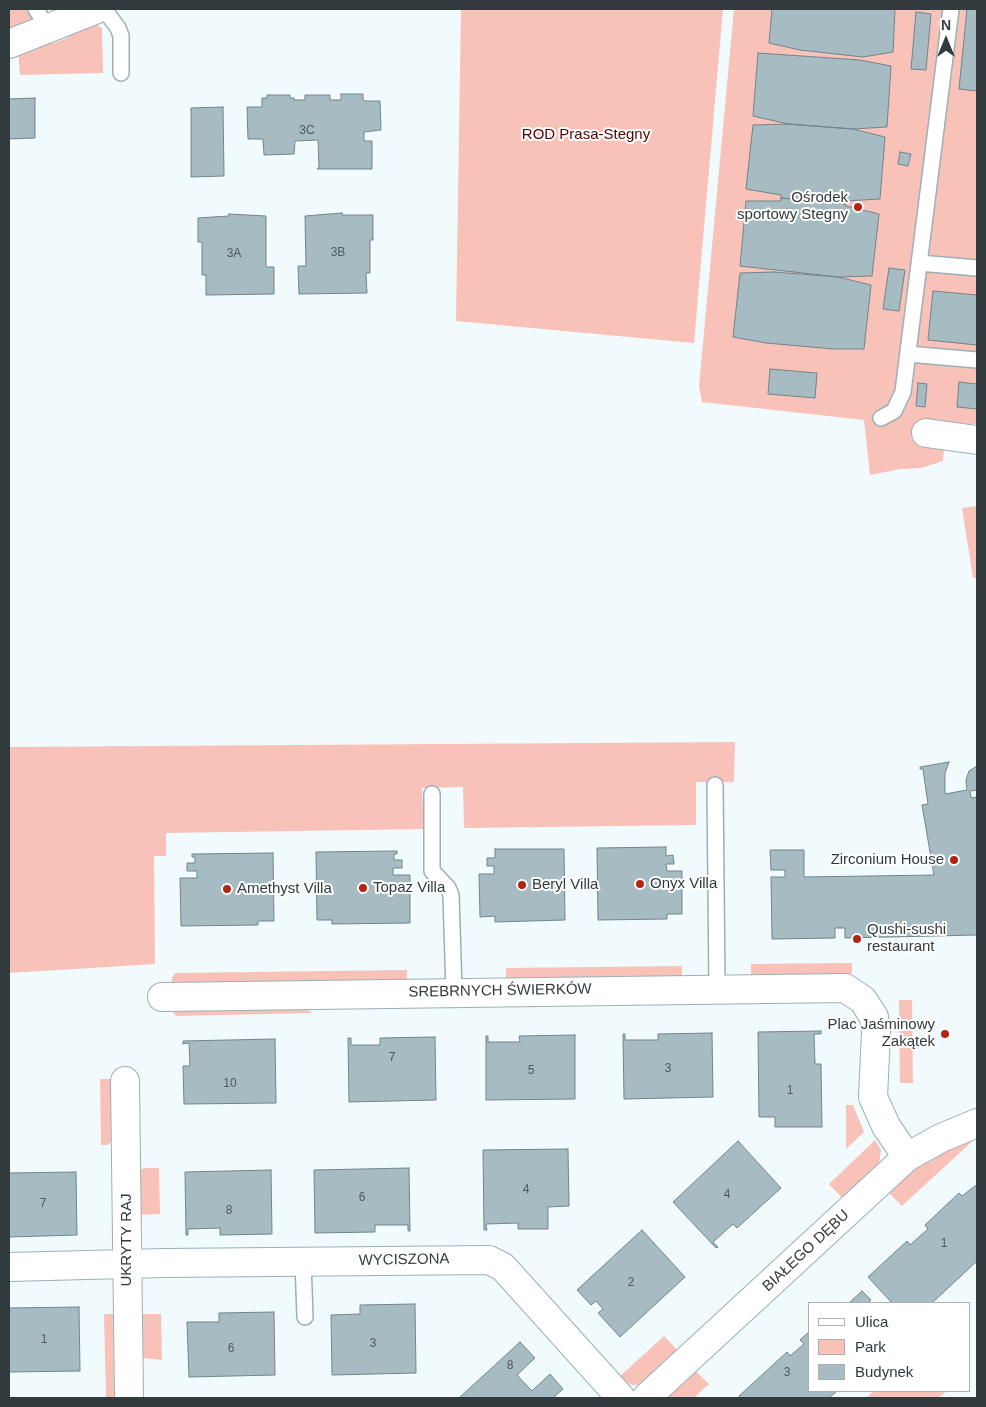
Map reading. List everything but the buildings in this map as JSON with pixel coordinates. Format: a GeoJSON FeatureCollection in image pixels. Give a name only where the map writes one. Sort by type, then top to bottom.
{"type":"FeatureCollection","features":[{"type":"Feature","properties":{"kind":"street"},"geometry":{"type":"LineString","coordinates":[[9,44],[42,19],[97,9]]}},
{"type":"Feature","properties":{"kind":"street"},"geometry":{"type":"LineString","coordinates":[[926,434],[977,440]]}},
{"type":"Feature","properties":{"kind":"street","name":"SREBRNYCH ŚWIERKÓW"},"geometry":{"type":"LineString","coordinates":[[162,997],[454,991],[837,987],[850,990],[863,1000],[874,1017],[876,1032],[873,1097],[886,1126],[907,1157]]}},
{"type":"Feature","properties":{"kind":"street","name":"UKRYTY RAJ"},"geometry":{"type":"LineString","coordinates":[[125,1081],[129,1398]]}},
{"type":"Feature","properties":{"kind":"street","name":"BIAŁEGO DĘBU"},"geometry":{"type":"LineString","coordinates":[[646,1398],[907,1157],[941,1138],[977,1123]]}},
{"type":"Feature","properties":{"kind":"street","name":"WYCISZONA"},"geometry":{"type":"LineString","coordinates":[[9,1267],[489,1260],[503,1268],[621,1398]]}},
{"type":"Feature","properties":{"kind":"lane"},"geometry":{"type":"LineString","coordinates":[[104,9],[121,36],[121,73]]}},
{"type":"Feature","properties":{"kind":"lane"},"geometry":{"type":"LineString","coordinates":[[881,418],[894,410],[900,403],[903,392],[951,9]]}},
{"type":"Feature","properties":{"kind":"lane"},"geometry":{"type":"LineString","coordinates":[[919,262],[977,268]]}},
{"type":"Feature","properties":{"kind":"lane"},"geometry":{"type":"LineString","coordinates":[[908,354],[977,360]]}},
{"type":"Feature","properties":{"kind":"lane"},"geometry":{"type":"LineString","coordinates":[[715,785],[717,988]]}},
{"type":"Feature","properties":{"kind":"lane"},"geometry":{"type":"LineString","coordinates":[[432,794],[432,872],[448,888],[451,895],[454,991]]}},
{"type":"Feature","properties":{"kind":"lane"},"geometry":{"type":"LineString","coordinates":[[304,1262],[305,1317]]}},
{"type":"Feature","properties":{"kind":"green space"},"geometry":{"type":"Polygon","coordinates":[[[9,9],[48,9],[32,16],[30,25],[9,33],[9,9]]]}},
{"type":"Feature","properties":{"kind":"green space","name":"ROD Prasa-Stegny"},"geometry":{"type":"Polygon","coordinates":[[[461,9],[723,9],[694,343],[456,321],[461,9]]]}},
{"type":"Feature","properties":{"kind":"green space","name":"Ośrodek sportowy Stegny"},"geometry":{"type":"Polygon","coordinates":[[[734,9],[977,9],[977,424],[946,423],[943,461],[921,468],[900,469],[870,475],[864,420],[702,402],[699,386],[734,9]]]}},
{"type":"Feature","properties":{"kind":"green space"},"geometry":{"type":"Polygon","coordinates":[[[93,23],[102,28],[103,73],[20,75],[18,50],[37,41],[54,43],[67,38],[74,30],[93,23]]]}},
{"type":"Feature","properties":{"kind":"green space"},"geometry":{"type":"Polygon","coordinates":[[[977,506],[977,578],[973,578],[962,508],[977,506]]]}},
{"type":"Feature","properties":{"kind":"green space"},"geometry":{"type":"Polygon","coordinates":[[[735,742],[734,782],[696,782],[696,825],[464,828],[463,787],[422,788],[424,829],[166,833],[166,856],[154,856],[155,964],[9,973],[9,747],[735,742]]]}},
{"type":"Feature","properties":{"kind":"green space"},"geometry":{"type":"Polygon","coordinates":[[[852,963],[852,974],[751,976],[751,964],[852,963]]]}},
{"type":"Feature","properties":{"kind":"green space"},"geometry":{"type":"Polygon","coordinates":[[[682,966],[682,977],[506,979],[506,968],[682,966]]]}},
{"type":"Feature","properties":{"kind":"green space"},"geometry":{"type":"Polygon","coordinates":[[[407,970],[407,981],[172,984],[172,977],[176,973],[407,970]]]}},
{"type":"Feature","properties":{"kind":"green space"},"geometry":{"type":"Polygon","coordinates":[[[899,1000],[912,1000],[913,1083],[900,1083],[899,1000]]]}},
{"type":"Feature","properties":{"kind":"green space"},"geometry":{"type":"Polygon","coordinates":[[[173,1006],[303,1006],[312,1013],[176,1016],[172,1011],[173,1006]]]}},
{"type":"Feature","properties":{"kind":"green space"},"geometry":{"type":"Polygon","coordinates":[[[100,1079],[112,1079],[112,1140],[108,1145],[101,1145],[100,1079]]]}},
{"type":"Feature","properties":{"kind":"green space"},"geometry":{"type":"Polygon","coordinates":[[[846,1105],[853,1105],[864,1132],[846,1149],[846,1105]]]}},
{"type":"Feature","properties":{"kind":"green space"},"geometry":{"type":"Polygon","coordinates":[[[977,1137],[902,1206],[888,1192],[925,1162],[945,1149],[977,1137]]]}},
{"type":"Feature","properties":{"kind":"green space"},"geometry":{"type":"Polygon","coordinates":[[[875,1140],[881,1150],[879,1164],[844,1200],[829,1184],[875,1140]]]}},
{"type":"Feature","properties":{"kind":"green space"},"geometry":{"type":"Polygon","coordinates":[[[144,1168],[159,1168],[160,1214],[137,1215],[137,1172],[144,1168]]]}},
{"type":"Feature","properties":{"kind":"green space"},"geometry":{"type":"Polygon","coordinates":[[[104,1314],[113,1314],[114,1398],[106,1398],[104,1314]]]}},
{"type":"Feature","properties":{"kind":"green space"},"geometry":{"type":"Polygon","coordinates":[[[142,1314],[161,1314],[162,1360],[143,1358],[142,1314]]]}},
{"type":"Feature","properties":{"kind":"green space"},"geometry":{"type":"Polygon","coordinates":[[[664,1336],[680,1353],[640,1385],[632,1385],[618,1378],[664,1336]]]}},
{"type":"Feature","properties":{"kind":"green space"},"geometry":{"type":"Polygon","coordinates":[[[694,1369],[709,1384],[694,1398],[663,1398],[694,1369]]]}},
{"type":"Feature","properties":{"kind":"green space"},"geometry":{"type":"Polygon","coordinates":[[[873,1392],[946,1392],[938,1398],[866,1398],[873,1392]]]}},
{"type":"Feature","properties":{"kind":"place","name":"Ośrodek sportowy Stegny"},"geometry":{"type":"Point","coordinates":[858,207]}},
{"type":"Feature","properties":{"kind":"place","name":"Zirconium House"},"geometry":{"type":"Point","coordinates":[954,860]}},
{"type":"Feature","properties":{"kind":"place","name":"Onyx Villa"},"geometry":{"type":"Point","coordinates":[640,884]}},
{"type":"Feature","properties":{"kind":"place","name":"Beryl Villa"},"geometry":{"type":"Point","coordinates":[522,885]}},
{"type":"Feature","properties":{"kind":"place","name":"Topaz Villa"},"geometry":{"type":"Point","coordinates":[363,888]}},
{"type":"Feature","properties":{"kind":"place","name":"Amethyst Villa"},"geometry":{"type":"Point","coordinates":[227,889]}},
{"type":"Feature","properties":{"kind":"place","name":"Qushi-sushi restaurant"},"geometry":{"type":"Point","coordinates":[857,939]}},
{"type":"Feature","properties":{"kind":"place","name":"Plac Jaśminowy Zakątek"},"geometry":{"type":"Point","coordinates":[945,1034]}}]}
